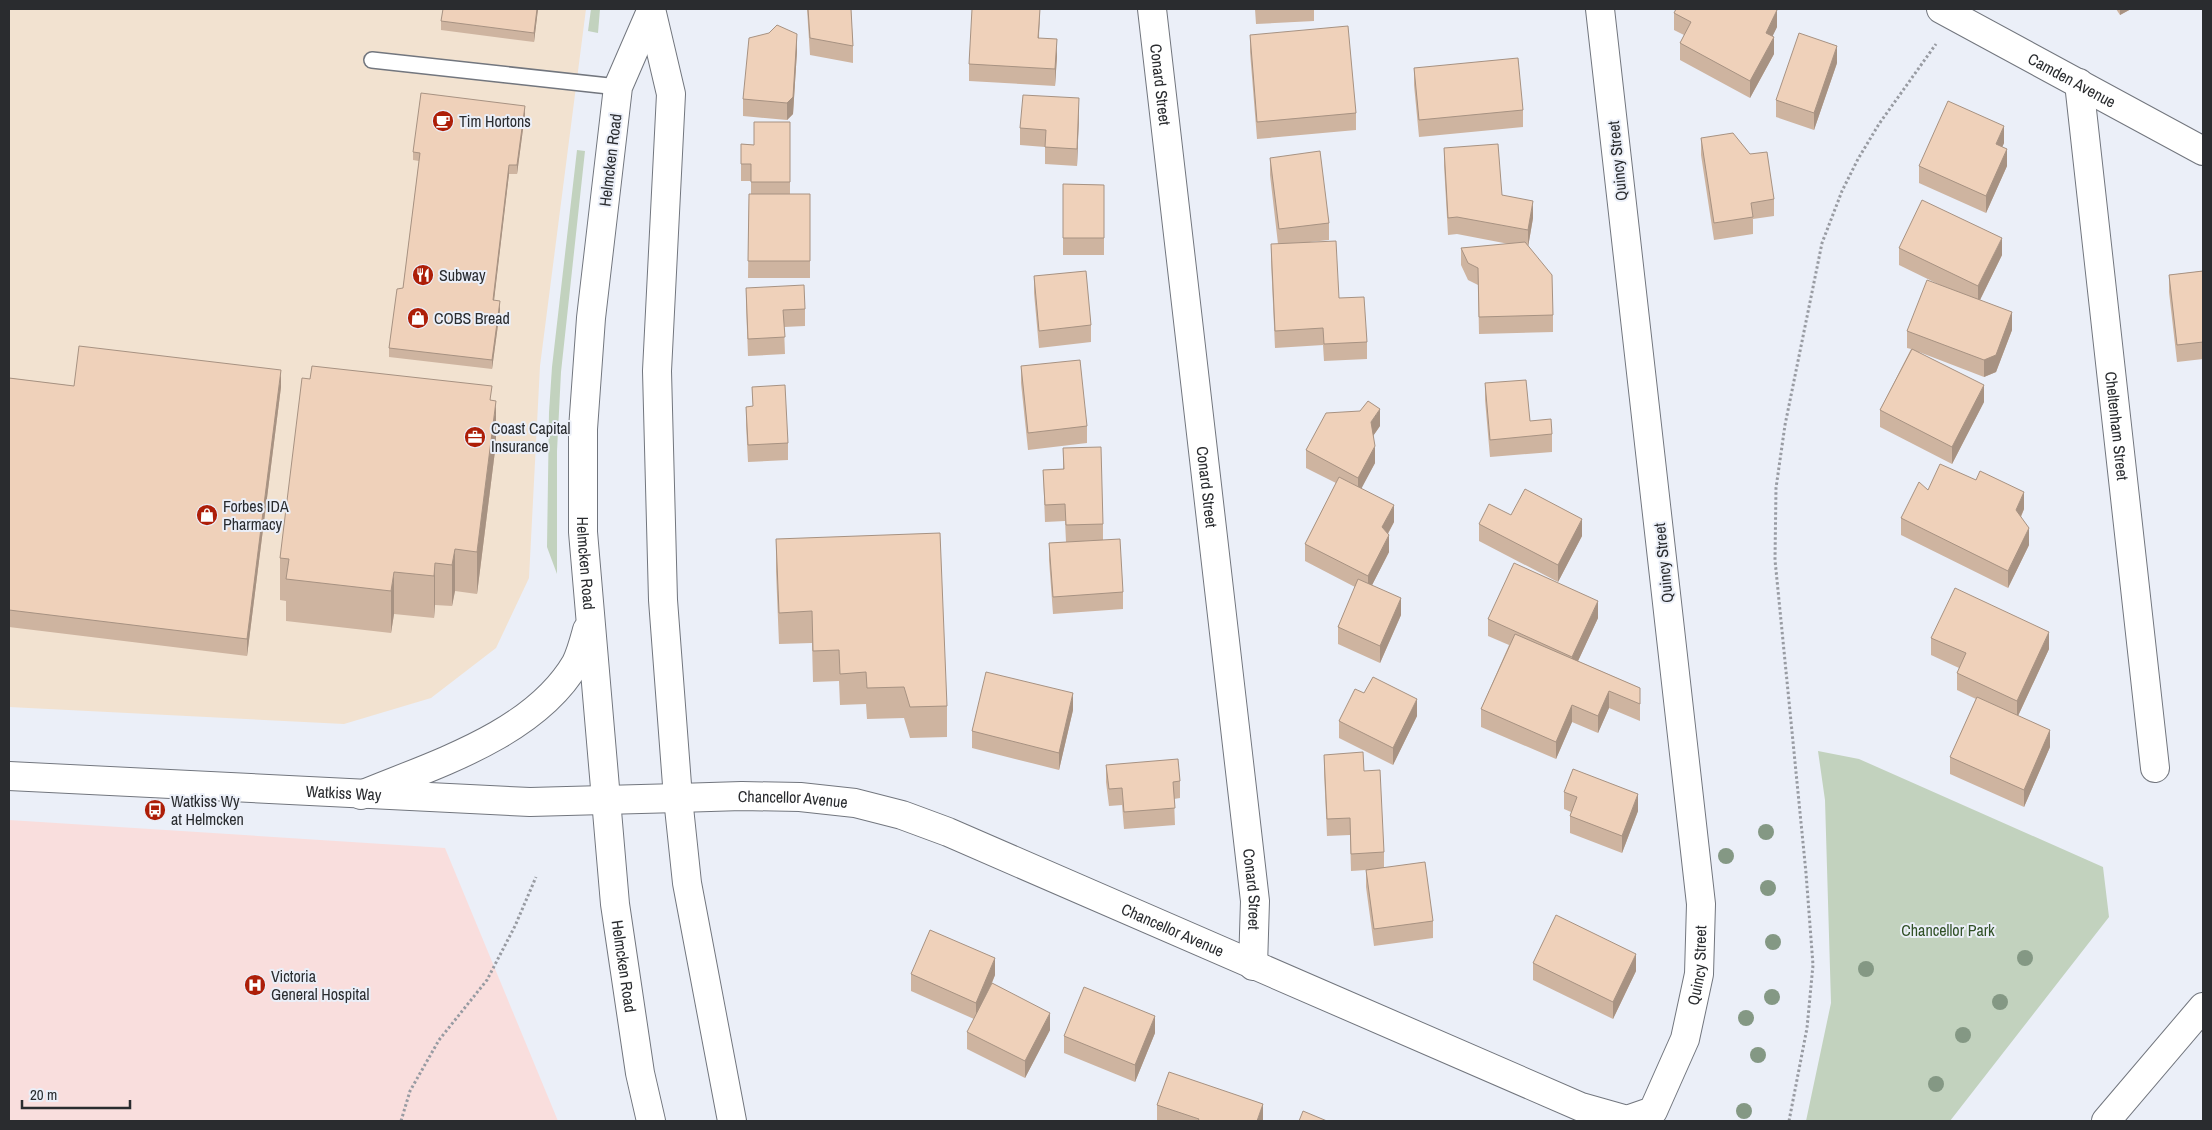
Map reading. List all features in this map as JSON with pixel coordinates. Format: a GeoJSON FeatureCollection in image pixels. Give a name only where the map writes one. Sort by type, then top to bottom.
{"type":"FeatureCollection","features":[{"type":"Feature","properties":{"kind":"main road","name":"Conard Street"},"geometry":{"type":"LineString","coordinates":[[1152,9],[1254,901],[1253,966]]}},
{"type":"Feature","properties":{"kind":"main road","name":"Quincy Street"},"geometry":{"type":"LineString","coordinates":[[1600,9],[1701,904],[1699,974],[1684,1039],[1653,1110]]}},
{"type":"Feature","properties":{"kind":"main road","name":"Camden Avenue"},"geometry":{"type":"LineString","coordinates":[[1941,9],[2203,151]]}},
{"type":"Feature","properties":{"kind":"main road","name":"Helmcken Road"},"geometry":{"type":"LineString","coordinates":[[651,10],[618,87],[591,318],[583,429],[583,532],[615,904],[640,1073],[651,1121]]}},
{"type":"Feature","properties":{"kind":"main road","name":"Helmcken Road"},"geometry":{"type":"LineString","coordinates":[[651,10],[671,94],[658,371],[663,600],[678,798],[687,883],[732,1121]]}},
{"type":"Feature","properties":{"kind":"main road","name":"Cheltenham Street"},"geometry":{"type":"LineString","coordinates":[[2079,83],[2155,768]]}},
{"type":"Feature","properties":{"kind":"main road"},"geometry":{"type":"LineString","coordinates":[[361,795],[476,748],[529,714],[560,686],[577,662],[590,622]]}},
{"type":"Feature","properties":{"kind":"main road","name":"Watkiss Way"},"geometry":{"type":"LineString","coordinates":[[9,776],[530,802],[678,798]]}},
{"type":"Feature","properties":{"kind":"main road","name":"Chancellor Avenue"},"geometry":{"type":"LineString","coordinates":[[678,798],[800,797],[855,803],[902,815],[957,836],[1581,1108],[1627,1120],[1653,1110]]}},
{"type":"Feature","properties":{"kind":"main road"},"geometry":{"type":"LineString","coordinates":[[2106,1121],[2203,1006]]}},
{"type":"Feature","properties":{"kind":"lane"},"geometry":{"type":"LineString","coordinates":[[372,60],[618,87]]}},
{"type":"Feature","properties":{"kind":"path"},"geometry":{"type":"LineString","coordinates":[[1789,1121],[1812,993],[1812,940],[1775,560],[1776,488],[1785,425],[1822,243],[1842,191],[1858,159],[1879,124],[1936,43]]}},
{"type":"Feature","properties":{"kind":"path"},"geometry":{"type":"LineString","coordinates":[[401,1121],[410,1091],[439,1040],[487,980],[515,926],[536,877]]}},
{"type":"Feature","properties":{"kind":"shaded area"},"geometry":{"type":"Polygon","coordinates":[[[9,9],[586,9],[540,366],[529,578],[496,648],[431,698],[344,724],[9,707],[9,9]]]}},
{"type":"Feature","properties":{"kind":"shaded area","name":"Victoria General Hospital"},"geometry":{"type":"Polygon","coordinates":[[[9,820],[445,848],[558,1121],[9,1121],[9,820]]]}},
{"type":"Feature","properties":{"kind":"green space"},"geometry":{"type":"Polygon","coordinates":[[[591,9],[600,9],[598,33],[588,31],[591,9]]]}},
{"type":"Feature","properties":{"kind":"green space"},"geometry":{"type":"Polygon","coordinates":[[[577,150],[585,151],[561,372],[557,451],[557,574],[547,547],[549,412],[552,367],[577,150]]]}},
{"type":"Feature","properties":{"kind":"green space","name":"Chancellor Park"},"geometry":{"type":"Polygon","coordinates":[[[1818,751],[1859,759],[2103,867],[2109,917],[1950,1121],[1806,1121],[1831,1003],[1825,800],[1818,751]]]}},
{"type":"Feature","properties":{"kind":"building"},"geometry":{"type":"Polygon","coordinates":[[[443,9],[537,9],[534,33],[441,21],[443,9]]]}},
{"type":"Feature","properties":{"kind":"building"},"geometry":{"type":"Polygon","coordinates":[[[808,9],[851,9],[853,46],[810,38],[808,9]]]}},
{"type":"Feature","properties":{"kind":"building"},"geometry":{"type":"Polygon","coordinates":[[[972,9],[1040,9],[1038,38],[1057,39],[1055,69],[969,64],[972,9]]]}},
{"type":"Feature","properties":{"kind":"building"},"geometry":{"type":"Polygon","coordinates":[[[1676,9],[1776,9],[1766,33],[1774,37],[1750,81],[1680,43],[1691,22],[1674,13],[1676,9]]]}},
{"type":"Feature","properties":{"kind":"building"},"geometry":{"type":"Polygon","coordinates":[[[777,25],[797,34],[793,97],[787,103],[743,99],[749,38],[769,33],[777,25]]]}},
{"type":"Feature","properties":{"kind":"building"},"geometry":{"type":"Polygon","coordinates":[[[1348,26],[1356,113],[1257,122],[1250,35],[1348,26]]]}},
{"type":"Feature","properties":{"kind":"building"},"geometry":{"type":"Polygon","coordinates":[[[1799,33],[1837,46],[1814,113],[1776,100],[1799,33]]]}},
{"type":"Feature","properties":{"kind":"building"},"geometry":{"type":"Polygon","coordinates":[[[1518,58],[1523,110],[1419,120],[1414,68],[1518,58]]]}},
{"type":"Feature","properties":{"kind":"building"},"geometry":{"type":"Polygon","coordinates":[[[421,93],[525,106],[517,165],[509,165],[493,300],[500,301],[492,360],[389,348],[397,289],[403,288],[420,153],[413,152],[421,93]]]}},
{"type":"Feature","properties":{"kind":"building"},"geometry":{"type":"Polygon","coordinates":[[[1023,95],[1079,98],[1077,149],[1045,147],[1046,130],[1020,128],[1023,95]]]}},
{"type":"Feature","properties":{"kind":"building"},"geometry":{"type":"Polygon","coordinates":[[[1948,101],[2004,126],[1996,144],[2007,149],[1986,196],[1919,166],[1948,101]]]}},
{"type":"Feature","properties":{"kind":"building"},"geometry":{"type":"Polygon","coordinates":[[[754,122],[790,122],[790,182],[751,182],[751,164],[741,164],[741,144],[754,145],[754,122]]]}},
{"type":"Feature","properties":{"kind":"building"},"geometry":{"type":"Polygon","coordinates":[[[1733,133],[1750,154],[1767,152],[1774,199],[1751,203],[1753,217],[1714,223],[1701,138],[1733,133]]]}},
{"type":"Feature","properties":{"kind":"building"},"geometry":{"type":"Polygon","coordinates":[[[1498,144],[1502,195],[1533,201],[1528,230],[1457,217],[1448,218],[1444,148],[1498,144]]]}},
{"type":"Feature","properties":{"kind":"building"},"geometry":{"type":"Polygon","coordinates":[[[1320,151],[1329,223],[1279,229],[1270,158],[1320,151]]]}},
{"type":"Feature","properties":{"kind":"building"},"geometry":{"type":"Polygon","coordinates":[[[1063,184],[1104,185],[1104,238],[1063,238],[1063,184]]]}},
{"type":"Feature","properties":{"kind":"building"},"geometry":{"type":"Polygon","coordinates":[[[749,194],[810,194],[810,261],[748,261],[749,194]]]}},
{"type":"Feature","properties":{"kind":"building"},"geometry":{"type":"Polygon","coordinates":[[[1922,200],[2002,238],[1978,286],[1899,248],[1922,200]]]}},
{"type":"Feature","properties":{"kind":"building"},"geometry":{"type":"Polygon","coordinates":[[[1336,241],[1339,298],[1364,297],[1367,342],[1324,344],[1323,328],[1275,331],[1271,244],[1336,241]]]}},
{"type":"Feature","properties":{"kind":"building"},"geometry":{"type":"Polygon","coordinates":[[[1525,242],[1552,275],[1553,315],[1479,317],[1478,268],[1468,263],[1461,248],[1525,242]]]}},
{"type":"Feature","properties":{"kind":"building"},"geometry":{"type":"Polygon","coordinates":[[[1086,271],[1091,325],[1039,331],[1034,276],[1086,271]]]}},
{"type":"Feature","properties":{"kind":"building"},"geometry":{"type":"Polygon","coordinates":[[[2203,271],[2203,342],[2177,345],[2169,275],[2203,271]]]}},
{"type":"Feature","properties":{"kind":"building"},"geometry":{"type":"Polygon","coordinates":[[[1927,280],[2012,312],[1996,355],[1984,360],[1907,331],[1927,280]]]}},
{"type":"Feature","properties":{"kind":"building"},"geometry":{"type":"Polygon","coordinates":[[[804,285],[805,309],[783,310],[785,337],[748,339],[746,288],[804,285]]]}},
{"type":"Feature","properties":{"kind":"building"},"geometry":{"type":"Polygon","coordinates":[[[79,346],[281,370],[247,639],[9,610],[9,378],[74,386],[79,346]]]}},
{"type":"Feature","properties":{"kind":"building"},"geometry":{"type":"Polygon","coordinates":[[[1912,349],[1984,385],[1952,447],[1880,410],[1912,349]]]}},
{"type":"Feature","properties":{"kind":"building"},"geometry":{"type":"Polygon","coordinates":[[[1080,360],[1087,426],[1028,433],[1021,366],[1080,360]]]}},
{"type":"Feature","properties":{"kind":"building"},"geometry":{"type":"Polygon","coordinates":[[[312,366],[492,386],[490,400],[496,401],[477,552],[455,549],[452,565],[435,563],[434,576],[394,572],[391,591],[286,579],[289,559],[280,558],[302,378],[310,379],[312,366]]]}},
{"type":"Feature","properties":{"kind":"building"},"geometry":{"type":"Polygon","coordinates":[[[1526,380],[1530,421],[1551,419],[1552,434],[1490,440],[1485,383],[1526,380]]]}},
{"type":"Feature","properties":{"kind":"building"},"geometry":{"type":"Polygon","coordinates":[[[785,385],[788,443],[748,445],[746,407],[753,406],[752,387],[785,385]]]}},
{"type":"Feature","properties":{"kind":"building"},"geometry":{"type":"Polygon","coordinates":[[[1368,401],[1380,409],[1371,422],[1375,446],[1358,478],[1306,450],[1326,413],[1360,411],[1368,401]]]}},
{"type":"Feature","properties":{"kind":"building"},"geometry":{"type":"Polygon","coordinates":[[[1101,447],[1103,524],[1066,525],[1065,504],[1045,505],[1043,470],[1064,469],[1063,448],[1101,447]]]}},
{"type":"Feature","properties":{"kind":"building"},"geometry":{"type":"Polygon","coordinates":[[[1940,464],[1976,480],[1980,471],[2024,492],[2016,510],[2029,528],[2008,571],[1901,518],[1919,482],[1928,490],[1940,464]]]}},
{"type":"Feature","properties":{"kind":"building"},"geometry":{"type":"Polygon","coordinates":[[[1339,477],[1394,505],[1382,527],[1389,535],[1368,576],[1305,544],[1339,477]]]}},
{"type":"Feature","properties":{"kind":"building"},"geometry":{"type":"Polygon","coordinates":[[[1525,489],[1582,519],[1558,565],[1479,524],[1489,504],[1511,515],[1525,489]]]}},
{"type":"Feature","properties":{"kind":"building"},"geometry":{"type":"Polygon","coordinates":[[[940,533],[947,706],[910,707],[904,687],[867,688],[866,672],[840,674],[839,650],[813,651],[812,611],[779,613],[776,539],[940,533]]]}},
{"type":"Feature","properties":{"kind":"building"},"geometry":{"type":"Polygon","coordinates":[[[1120,539],[1123,592],[1053,597],[1049,543],[1120,539]]]}},
{"type":"Feature","properties":{"kind":"building"},"geometry":{"type":"Polygon","coordinates":[[[1514,563],[1598,601],[1572,657],[1488,619],[1514,563]]]}},
{"type":"Feature","properties":{"kind":"building"},"geometry":{"type":"Polygon","coordinates":[[[1358,579],[1401,598],[1380,646],[1338,627],[1358,579]]]}},
{"type":"Feature","properties":{"kind":"building"},"geometry":{"type":"Polygon","coordinates":[[[1955,588],[2049,632],[2017,701],[1957,673],[1966,653],[1931,638],[1955,588]]]}},
{"type":"Feature","properties":{"kind":"building"},"geometry":{"type":"Polygon","coordinates":[[[1515,634],[1640,688],[1640,704],[1609,691],[1598,716],[1572,705],[1556,742],[1481,709],[1515,634]]]}},
{"type":"Feature","properties":{"kind":"building"},"geometry":{"type":"Polygon","coordinates":[[[986,672],[1073,693],[1059,753],[972,731],[986,672]]]}},
{"type":"Feature","properties":{"kind":"building"},"geometry":{"type":"Polygon","coordinates":[[[1373,677],[1417,699],[1393,748],[1339,721],[1355,689],[1364,693],[1373,677]]]}},
{"type":"Feature","properties":{"kind":"building"},"geometry":{"type":"Polygon","coordinates":[[[1977,697],[2050,730],[2024,790],[1950,757],[1977,697]]]}},
{"type":"Feature","properties":{"kind":"building"},"geometry":{"type":"Polygon","coordinates":[[[1363,752],[1364,771],[1380,770],[1384,852],[1351,854],[1350,818],[1327,819],[1324,755],[1363,752]]]}},
{"type":"Feature","properties":{"kind":"building"},"geometry":{"type":"Polygon","coordinates":[[[1178,759],[1180,781],[1173,782],[1175,808],[1124,812],[1122,788],[1109,789],[1106,765],[1178,759]]]}},
{"type":"Feature","properties":{"kind":"building"},"geometry":{"type":"Polygon","coordinates":[[[1573,769],[1638,794],[1622,836],[1570,816],[1577,797],[1564,792],[1573,769]]]}},
{"type":"Feature","properties":{"kind":"building"},"geometry":{"type":"Polygon","coordinates":[[[1425,862],[1433,921],[1374,929],[1366,870],[1425,862]]]}},
{"type":"Feature","properties":{"kind":"building"},"geometry":{"type":"Polygon","coordinates":[[[1556,915],[1636,954],[1613,1002],[1533,963],[1556,915]]]}},
{"type":"Feature","properties":{"kind":"building"},"geometry":{"type":"Polygon","coordinates":[[[930,930],[995,958],[976,1003],[911,974],[930,930]]]}},
{"type":"Feature","properties":{"kind":"building"},"geometry":{"type":"Polygon","coordinates":[[[992,983],[1050,1013],[1025,1061],[967,1032],[992,983]]]}},
{"type":"Feature","properties":{"kind":"building"},"geometry":{"type":"Polygon","coordinates":[[[1084,987],[1155,1016],[1135,1065],[1064,1036],[1084,987]]]}},
{"type":"Feature","properties":{"kind":"building"},"geometry":{"type":"Polygon","coordinates":[[[1169,1072],[1263,1104],[1257,1121],[1198,1121],[1199,1119],[1157,1105],[1169,1072]]]}},
{"type":"Feature","properties":{"kind":"building"},"geometry":{"type":"Polygon","coordinates":[[[1303,1111],[1327,1121],[1299,1121],[1303,1111]]]}},
{"type":"Feature","properties":{"kind":"place","name":"Tim Hortons"},"geometry":{"type":"Point","coordinates":[443,121]}},
{"type":"Feature","properties":{"kind":"place","name":"Subway"},"geometry":{"type":"Point","coordinates":[423,275]}},
{"type":"Feature","properties":{"kind":"place","name":"COBS Bread"},"geometry":{"type":"Point","coordinates":[418,318]}},
{"type":"Feature","properties":{"kind":"place","name":"Coast Capital Insurance"},"geometry":{"type":"Point","coordinates":[475,437]}},
{"type":"Feature","properties":{"kind":"place","name":"Forbes IDA Pharmacy"},"geometry":{"type":"Point","coordinates":[207,515]}},
{"type":"Feature","properties":{"kind":"place","name":"Watkiss Wy at Helmcken"},"geometry":{"type":"Point","coordinates":[155,810]}},
{"type":"Feature","properties":{"kind":"place","name":"Victoria General Hospital"},"geometry":{"type":"Point","coordinates":[255,985]}}]}
